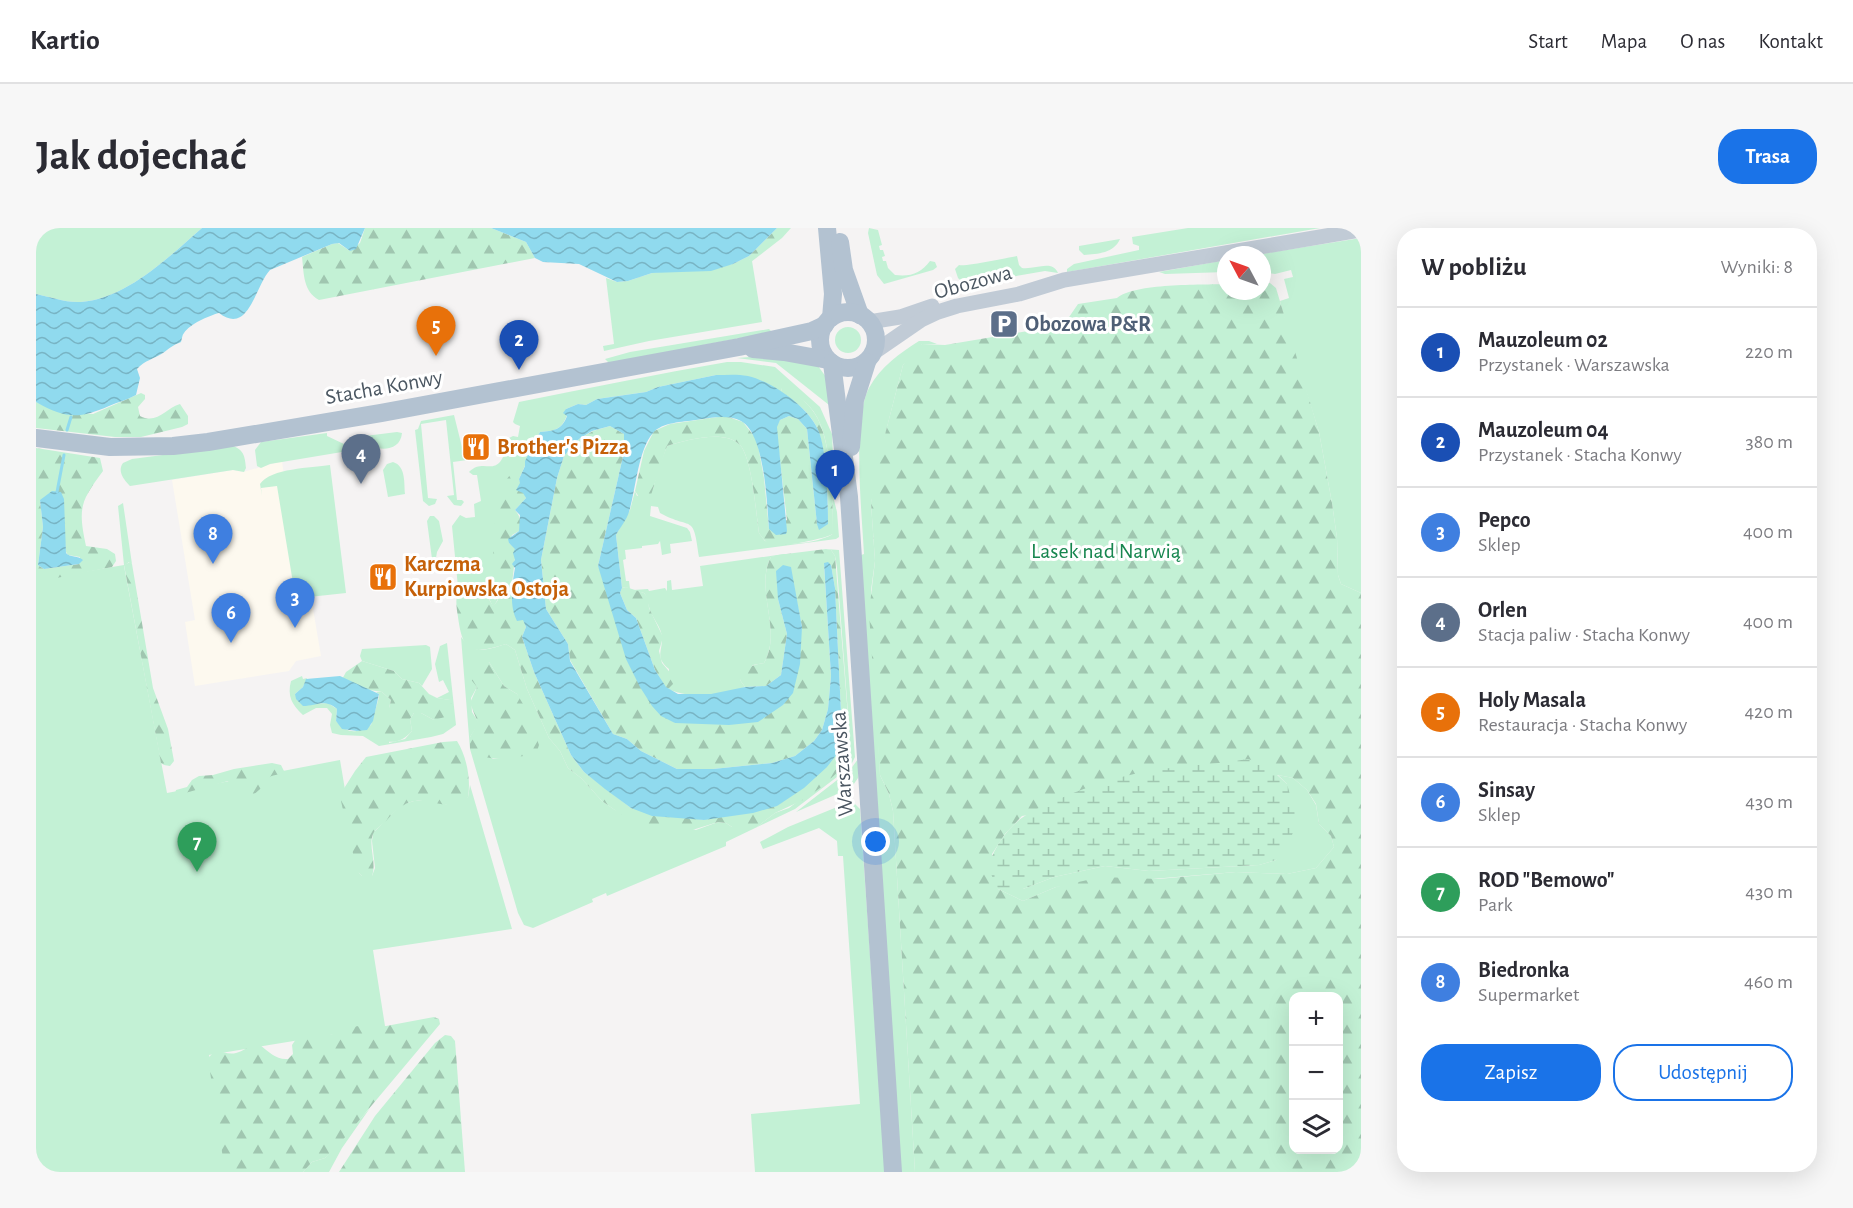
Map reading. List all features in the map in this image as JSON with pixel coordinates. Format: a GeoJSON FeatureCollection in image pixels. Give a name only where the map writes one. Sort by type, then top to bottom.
{"type":"FeatureCollection","features":[{"type":"Feature","properties":{"kind":"main road"},"geometry":{"type":"LineString","coordinates":[[827,228],[833,294],[828,322],[821,334],[821,344],[830,362],[843,368],[851,368],[870,357],[876,340],[875,331],[865,318],[844,270],[838,228]]}},
{"type":"Feature","properties":{"kind":"main road"},"geometry":{"type":"LineString","coordinates":[[828,322],[847,312],[865,318]]}},
{"type":"Feature","properties":{"kind":"main road","name":"Stacha Konwy"},"geometry":{"type":"LineString","coordinates":[[36,438],[110,447],[173,446],[208,442],[381,413],[739,347],[812,331],[828,322]]}},
{"type":"Feature","properties":{"kind":"main road","name":"Stacha Konwy"},"geometry":{"type":"LineString","coordinates":[[739,347],[784,352],[830,362]]}},
{"type":"Feature","properties":{"kind":"main road","name":"Warszawska"},"geometry":{"type":"LineString","coordinates":[[849,497],[853,410],[870,357]]}},
{"type":"Feature","properties":{"kind":"main road","name":"Warszawska"},"geometry":{"type":"LineString","coordinates":[[830,362],[849,497],[893,1172]]}},
{"type":"Feature","properties":{"kind":"street","name":"Obozowa"},"geometry":{"type":"LineString","coordinates":[[865,318],[900,317],[969,293],[1019,283],[1058,281],[1361,230]]}},
{"type":"Feature","properties":{"kind":"street","name":"Obozowa"},"geometry":{"type":"LineString","coordinates":[[870,357],[921,320],[938,312],[1019,294],[1058,281]]}},
{"type":"Feature","properties":{"kind":"shaded area"},"geometry":{"type":"Polygon","coordinates":[[[282,461],[300,597],[311,597],[321,656],[296,661],[289,671],[195,686],[185,622],[195,620],[172,480],[233,470],[243,472],[282,461]]]}},
{"type":"Feature","properties":{"kind":"green space"},"geometry":{"type":"Polygon","coordinates":[[[36,228],[202,228],[162,263],[131,285],[98,299],[75,302],[36,294],[36,228]]]}},
{"type":"Feature","properties":{"kind":"green space"},"geometry":{"type":"Polygon","coordinates":[[[365,228],[491,228],[526,242],[535,258],[319,300],[307,287],[302,257],[338,243],[350,251],[360,243],[365,228]]]}},
{"type":"Feature","properties":{"kind":"green space"},"geometry":{"type":"Polygon","coordinates":[[[777,228],[791,228],[751,262],[749,256],[777,228]]]}},
{"type":"Feature","properties":{"kind":"green space"},"geometry":{"type":"Polygon","coordinates":[[[869,228],[878,230],[882,245],[879,246],[880,250],[883,250],[885,256],[882,257],[883,261],[886,261],[888,268],[895,275],[915,273],[923,269],[930,261],[935,262],[937,267],[884,284],[877,275],[868,233],[869,228]]]}},
{"type":"Feature","properties":{"kind":"green space"},"geometry":{"type":"Polygon","coordinates":[[[1188,228],[1320,228],[1067,272],[1067,269],[1074,264],[1139,250],[1139,246],[1133,244],[1132,237],[1188,228]]]}},
{"type":"Feature","properties":{"kind":"green space"},"geometry":{"type":"Polygon","coordinates":[[[1361,238],[1361,593],[1341,584],[1338,575],[1337,538],[1319,432],[1280,301],[1289,298],[1284,279],[1293,277],[1291,270],[1271,273],[1271,252],[1361,238]]]}},
{"type":"Feature","properties":{"kind":"green space"},"geometry":{"type":"Polygon","coordinates":[[[1120,239],[1114,247],[1105,252],[1084,255],[1079,250],[1079,246],[1120,239]]]}},
{"type":"Feature","properties":{"kind":"green space"},"geometry":{"type":"Polygon","coordinates":[[[749,256],[752,261],[762,322],[604,351],[603,346],[614,344],[606,278],[617,282],[628,281],[652,273],[733,264],[749,256]]]}},
{"type":"Feature","properties":{"kind":"green space"},"geometry":{"type":"Polygon","coordinates":[[[1017,256],[1022,268],[1047,266],[1052,267],[1058,273],[1045,271],[965,285],[958,278],[955,269],[959,265],[1017,256]]]}},
{"type":"Feature","properties":{"kind":"green space"},"geometry":{"type":"Polygon","coordinates":[[[1217,262],[1217,272],[1165,274],[1159,272],[1217,262]]]}},
{"type":"Feature","properties":{"kind":"green space","name":"Lasek nad Narwią"},"geometry":{"type":"Polygon","coordinates":[[[1217,284],[1217,300],[1271,300],[1271,284],[1276,288],[1319,432],[1337,538],[1338,575],[1341,584],[1361,593],[1361,1172],[915,1172],[893,811],[889,794],[880,775],[869,613],[875,561],[871,503],[875,473],[903,365],[915,348],[922,344],[945,345],[1058,326],[1065,323],[1078,304],[1117,298],[1126,293],[1153,287],[1217,284]],[[1278,775],[1022,816],[1005,834],[992,854],[998,889],[1023,901],[1056,887],[1101,877],[1158,879],[1236,872],[1287,874],[1316,868],[1334,847],[1331,836],[1319,824],[1316,804],[1307,790],[1293,778],[1278,775]]]}},
{"type":"Feature","properties":{"kind":"green space"},"geometry":{"type":"Polygon","coordinates":[[[848,327],[857,331],[861,340],[857,349],[848,353],[839,349],[835,340],[839,331],[848,327]]]}},
{"type":"Feature","properties":{"kind":"green space"},"geometry":{"type":"Polygon","coordinates":[[[769,329],[772,332],[609,363],[605,359],[630,352],[769,329]]]}},
{"type":"Feature","properties":{"kind":"green space"},"geometry":{"type":"Polygon","coordinates":[[[919,341],[937,344],[922,344],[903,365],[871,503],[875,561],[871,590],[880,775],[889,794],[893,811],[915,1172],[901,1172],[861,555],[864,554],[859,444],[864,403],[869,388],[885,367],[919,341]]]}},
{"type":"Feature","properties":{"kind":"green space"},"geometry":{"type":"Polygon","coordinates":[[[762,356],[818,366],[826,377],[829,405],[776,363],[737,358],[762,356]]]}},
{"type":"Feature","properties":{"kind":"green space"},"geometry":{"type":"Polygon","coordinates":[[[727,362],[775,367],[820,407],[832,434],[835,496],[833,496],[839,537],[836,539],[699,557],[693,528],[660,513],[658,507],[651,506],[650,516],[687,528],[692,541],[670,544],[671,553],[662,555],[660,541],[658,544],[625,550],[626,559],[623,560],[626,581],[629,581],[630,589],[622,588],[616,535],[630,510],[635,491],[637,496],[653,489],[667,446],[684,441],[715,437],[733,440],[740,445],[748,461],[759,533],[765,541],[800,543],[833,534],[829,458],[822,429],[814,412],[802,400],[782,388],[781,392],[746,376],[716,375],[658,387],[646,392],[597,399],[586,405],[578,404],[566,409],[567,415],[560,427],[540,432],[519,479],[497,586],[499,595],[493,607],[486,592],[460,584],[458,587],[452,526],[460,515],[466,518],[475,517],[474,504],[481,501],[477,475],[469,472],[481,466],[496,465],[501,461],[509,438],[518,437],[520,426],[513,422],[519,402],[727,362]]]}},
{"type":"Feature","properties":{"kind":"green space"},"geometry":{"type":"Polygon","coordinates":[[[785,387],[812,409],[823,431],[831,475],[833,534],[785,545],[768,543],[759,533],[748,461],[740,445],[725,438],[705,437],[667,446],[650,498],[641,500],[635,491],[644,451],[654,431],[670,424],[725,416],[743,422],[757,440],[764,478],[769,529],[787,520],[776,427],[780,420],[789,416],[798,419],[807,429],[817,524],[828,524],[826,472],[819,433],[808,415],[781,392],[785,387]]]}},
{"type":"Feature","properties":{"kind":"green space"},"geometry":{"type":"Polygon","coordinates":[[[141,393],[145,395],[145,399],[138,407],[140,416],[156,417],[180,404],[188,416],[188,424],[141,437],[115,437],[36,428],[36,402],[57,411],[93,414],[141,393]]]}},
{"type":"Feature","properties":{"kind":"green space"},"geometry":{"type":"Polygon","coordinates":[[[454,415],[462,447],[470,447],[472,455],[478,454],[478,448],[489,446],[490,453],[488,457],[453,462],[457,500],[464,502],[461,506],[454,505],[447,496],[454,495],[446,420],[421,424],[428,498],[437,499],[435,504],[429,506],[423,501],[415,430],[418,429],[421,421],[454,415]]]}},
{"type":"Feature","properties":{"kind":"green space"},"geometry":{"type":"Polygon","coordinates":[[[610,426],[624,434],[624,452],[598,566],[675,723],[692,722],[783,705],[802,627],[790,567],[778,599],[787,634],[781,675],[766,686],[745,687],[740,680],[749,668],[764,663],[769,650],[771,637],[765,583],[771,557],[826,549],[831,550],[835,556],[851,753],[848,763],[820,788],[805,799],[775,813],[757,827],[732,827],[718,822],[686,832],[629,820],[602,801],[581,778],[568,768],[560,751],[549,738],[527,689],[515,650],[506,644],[477,650],[466,645],[463,639],[456,604],[460,584],[480,584],[493,606],[498,598],[499,591],[493,560],[495,518],[501,491],[514,471],[518,473],[526,498],[515,510],[519,517],[520,528],[512,535],[509,543],[516,549],[512,584],[526,627],[522,637],[534,672],[571,755],[584,772],[631,808],[704,820],[842,733],[835,588],[831,565],[824,564],[831,676],[828,709],[822,730],[814,741],[795,756],[772,763],[713,769],[677,769],[641,751],[627,739],[613,734],[570,660],[568,644],[546,609],[541,560],[557,478],[564,456],[579,439],[593,431],[610,426]]]}},
{"type":"Feature","properties":{"kind":"green space"},"geometry":{"type":"Polygon","coordinates":[[[327,433],[327,436],[344,444],[349,443],[355,448],[354,450],[270,464],[261,468],[257,466],[255,450],[261,442],[327,433]]]}},
{"type":"Feature","properties":{"kind":"green space"},"geometry":{"type":"Polygon","coordinates":[[[402,433],[397,445],[386,449],[373,447],[361,441],[365,436],[402,433]]]}},
{"type":"Feature","properties":{"kind":"green space"},"geometry":{"type":"Polygon","coordinates":[[[232,446],[243,454],[246,468],[244,472],[233,470],[130,486],[121,472],[123,463],[132,459],[232,446]]]}},
{"type":"Feature","properties":{"kind":"green space"},"geometry":{"type":"Polygon","coordinates":[[[36,448],[100,458],[103,471],[85,498],[83,506],[83,533],[86,546],[107,549],[115,554],[116,561],[112,567],[36,582],[36,448]],[[40,500],[43,527],[38,565],[44,569],[79,564],[80,557],[68,555],[66,552],[64,533],[40,500]]]}},
{"type":"Feature","properties":{"kind":"green space"},"geometry":{"type":"Polygon","coordinates":[[[393,462],[402,471],[405,494],[388,497],[383,470],[387,464],[393,462]]]}},
{"type":"Feature","properties":{"kind":"green space"},"geometry":{"type":"Polygon","coordinates":[[[330,465],[346,593],[300,598],[295,595],[277,486],[261,488],[262,496],[260,484],[265,479],[282,472],[330,465]]]}},
{"type":"Feature","properties":{"kind":"green space"},"geometry":{"type":"Polygon","coordinates":[[[123,503],[132,564],[129,562],[124,566],[167,793],[340,760],[359,873],[362,876],[372,876],[375,868],[373,833],[401,805],[414,801],[434,801],[448,805],[468,797],[470,785],[512,929],[373,950],[385,1026],[209,1055],[227,1172],[36,1172],[36,580],[124,565],[118,506],[123,503]]]}},
{"type":"Feature","properties":{"kind":"green space"},"geometry":{"type":"Polygon","coordinates":[[[430,516],[434,516],[439,521],[443,541],[436,558],[432,559],[427,521],[430,516]]]}},
{"type":"Feature","properties":{"kind":"green space"},"geometry":{"type":"Polygon","coordinates":[[[826,549],[839,550],[855,757],[850,767],[795,809],[726,842],[726,846],[607,896],[606,893],[592,899],[593,902],[533,928],[524,925],[518,913],[470,749],[461,637],[476,649],[481,650],[506,644],[515,650],[527,689],[549,738],[560,751],[568,768],[581,778],[602,801],[615,810],[696,830],[718,822],[732,827],[757,827],[775,813],[789,808],[848,763],[851,753],[837,568],[835,556],[831,550],[826,549]],[[489,662],[474,682],[477,687],[471,698],[472,712],[479,723],[470,737],[493,759],[536,753],[517,694],[504,686],[489,662]]]}},
{"type":"Feature","properties":{"kind":"green space"},"geometry":{"type":"Polygon","coordinates":[[[784,554],[796,554],[771,557],[767,569],[765,582],[771,637],[769,650],[764,663],[753,665],[740,680],[745,687],[705,695],[685,694],[666,688],[669,688],[669,669],[660,655],[662,638],[660,630],[644,593],[633,590],[648,589],[649,591],[665,588],[667,591],[667,581],[671,580],[672,590],[703,586],[700,566],[784,554]]]}},
{"type":"Feature","properties":{"kind":"green space"},"geometry":{"type":"Polygon","coordinates":[[[130,562],[153,688],[168,729],[174,761],[170,766],[161,763],[124,565],[130,562]]]}},
{"type":"Feature","properties":{"kind":"green space"},"geometry":{"type":"Polygon","coordinates":[[[626,587],[644,593],[648,598],[649,608],[663,637],[659,651],[662,663],[673,676],[673,684],[669,688],[666,688],[655,670],[636,618],[627,610],[620,593],[622,588],[626,587]]]}},
{"type":"Feature","properties":{"kind":"green space"},"geometry":{"type":"Polygon","coordinates":[[[447,643],[456,725],[443,734],[379,746],[363,736],[332,733],[330,725],[332,714],[327,708],[316,708],[303,715],[291,700],[291,681],[302,676],[303,679],[307,678],[303,687],[295,694],[313,704],[328,703],[337,709],[336,721],[349,731],[357,731],[371,725],[379,697],[376,692],[382,692],[391,700],[389,743],[405,739],[412,731],[410,719],[414,713],[421,713],[434,720],[450,700],[437,698],[449,692],[443,680],[439,682],[435,664],[440,646],[447,643]]]}},
{"type":"Feature","properties":{"kind":"green space"},"geometry":{"type":"Polygon","coordinates":[[[426,645],[430,647],[432,669],[422,686],[419,683],[402,679],[394,671],[362,661],[360,656],[362,649],[426,645]]]}},
{"type":"Feature","properties":{"kind":"green space"},"geometry":{"type":"Polygon","coordinates":[[[362,661],[394,671],[402,679],[419,683],[429,694],[450,700],[453,709],[445,717],[434,720],[421,713],[414,713],[410,719],[412,731],[405,737],[393,742],[380,739],[378,729],[391,700],[382,692],[339,685],[346,672],[362,661]]]}},
{"type":"Feature","properties":{"kind":"green space"},"geometry":{"type":"Polygon","coordinates":[[[489,662],[504,686],[517,694],[526,709],[539,745],[536,754],[493,758],[477,754],[470,749],[470,737],[478,723],[470,703],[477,687],[469,677],[481,664],[489,662]]]}},
{"type":"Feature","properties":{"kind":"green space"},"geometry":{"type":"Polygon","coordinates":[[[457,741],[467,769],[468,797],[458,806],[419,801],[404,805],[373,834],[372,876],[362,876],[357,871],[341,801],[343,790],[355,771],[366,757],[457,741]]]}},
{"type":"Feature","properties":{"kind":"green space"},"geometry":{"type":"Polygon","coordinates":[[[858,759],[858,778],[851,788],[796,812],[850,770],[858,759]]]}},
{"type":"Feature","properties":{"kind":"green space"},"geometry":{"type":"Polygon","coordinates":[[[1248,759],[1265,764],[1287,784],[1297,820],[1290,841],[1276,860],[1259,865],[1149,871],[1105,866],[1054,877],[1023,889],[998,889],[994,882],[990,866],[999,843],[1011,827],[1024,816],[1039,808],[1095,785],[1122,777],[1162,769],[1248,759]]]}},
{"type":"Feature","properties":{"kind":"green space"},"geometry":{"type":"Polygon","coordinates":[[[272,763],[281,765],[284,771],[269,777],[262,787],[247,797],[235,791],[228,781],[175,794],[176,790],[187,787],[199,776],[272,763]]]}},
{"type":"Feature","properties":{"kind":"green space"},"geometry":{"type":"Polygon","coordinates":[[[1278,775],[1293,778],[1307,790],[1316,805],[1319,824],[1331,836],[1334,847],[1316,868],[1287,874],[1236,872],[1056,887],[1023,901],[998,889],[1023,889],[1054,877],[1105,866],[1149,871],[1259,865],[1276,860],[1287,784],[1278,775]]]}},
{"type":"Feature","properties":{"kind":"green space"},"geometry":{"type":"Polygon","coordinates":[[[847,803],[854,803],[860,809],[885,1172],[755,1172],[751,1114],[860,1104],[843,856],[838,856],[837,841],[819,828],[763,849],[760,842],[788,827],[847,803]]]}},
{"type":"Feature","properties":{"kind":"green space"},"geometry":{"type":"Polygon","coordinates":[[[434,1017],[439,1019],[440,1024],[325,1158],[312,1162],[303,1172],[225,1172],[208,1058],[215,1051],[233,1053],[260,1045],[276,1057],[288,1059],[293,1054],[292,1045],[296,1039],[330,1035],[352,1027],[372,1024],[386,1026],[434,1017]]]}},
{"type":"Feature","properties":{"kind":"green space"},"geometry":{"type":"Polygon","coordinates":[[[445,1035],[451,1036],[455,1041],[465,1172],[339,1172],[375,1116],[435,1043],[445,1035]]]}},
{"type":"Feature","properties":{"kind":"green space"},"geometry":{"type":"Polygon","coordinates":[[[370,1108],[342,1148],[329,1172],[303,1172],[312,1162],[325,1158],[370,1108]]]}},
{"type":"Feature","properties":{"kind":"water"},"geometry":{"type":"Polygon","coordinates":[[[202,228],[365,228],[356,249],[350,251],[339,243],[332,244],[270,270],[250,306],[238,318],[229,318],[219,313],[190,326],[183,334],[181,342],[137,369],[140,378],[136,395],[81,415],[56,412],[36,402],[36,294],[64,301],[81,302],[114,293],[131,285],[146,274],[202,228]]]}},
{"type":"Feature","properties":{"kind":"water"},"geometry":{"type":"Polygon","coordinates":[[[491,228],[777,228],[749,256],[733,264],[711,271],[652,273],[617,282],[579,264],[543,262],[535,258],[526,242],[491,228]]]}},
{"type":"Feature","properties":{"kind":"water"},"geometry":{"type":"Polygon","coordinates":[[[716,375],[748,376],[758,379],[790,397],[808,414],[819,432],[824,452],[828,524],[819,530],[807,429],[798,419],[789,416],[780,420],[777,427],[787,531],[786,534],[776,535],[769,529],[766,487],[760,454],[749,428],[741,421],[725,417],[667,425],[657,429],[648,440],[641,459],[629,512],[616,535],[622,588],[620,593],[627,610],[636,618],[655,670],[666,687],[678,694],[711,694],[745,687],[766,686],[781,675],[787,634],[778,599],[776,571],[783,565],[791,567],[802,627],[800,664],[793,693],[783,705],[758,722],[729,725],[675,723],[661,716],[652,706],[626,659],[598,566],[624,452],[624,434],[610,426],[592,431],[579,439],[564,456],[557,478],[541,560],[546,609],[568,644],[570,661],[613,734],[627,739],[641,751],[677,769],[713,769],[772,763],[795,756],[814,741],[822,730],[828,709],[831,676],[824,563],[828,562],[831,565],[835,588],[842,733],[837,754],[827,767],[804,788],[777,806],[753,813],[704,820],[652,816],[631,808],[605,789],[584,772],[571,755],[534,672],[522,637],[526,627],[523,620],[517,621],[514,615],[512,595],[515,568],[512,564],[515,560],[513,553],[515,549],[508,539],[519,531],[520,515],[515,510],[526,498],[523,493],[516,490],[525,461],[540,432],[560,427],[567,416],[563,413],[566,409],[578,404],[586,405],[597,399],[646,392],[658,387],[716,375]]]}},
{"type":"Feature","properties":{"kind":"water"},"geometry":{"type":"Polygon","coordinates":[[[52,491],[61,492],[64,499],[66,553],[83,560],[79,564],[44,569],[38,565],[43,527],[40,500],[52,491]]]}},
{"type":"Feature","properties":{"kind":"water"},"geometry":{"type":"Polygon","coordinates":[[[340,676],[379,694],[373,721],[367,730],[342,729],[336,721],[337,709],[333,706],[324,703],[303,706],[296,699],[295,694],[303,687],[306,679],[340,676]]]}},
{"type":"Feature","properties":{"kind":"waterway"},"geometry":{"type":"LineString","coordinates":[[67,430],[71,417]]}},
{"type":"Feature","properties":{"kind":"waterway"},"geometry":{"type":"LineString","coordinates":[[57,492],[64,455]]}},
{"type":"Feature","properties":{"kind":"place","name":"Obozowa P&R"},"geometry":{"type":"Point","coordinates":[1004,324]}},
{"type":"Feature","properties":{"kind":"place","name":"Holy Masala"},"geometry":{"type":"Point","coordinates":[436,356]}},
{"type":"Feature","properties":{"kind":"place","name":"Mauzoleum 04"},"geometry":{"type":"Point","coordinates":[519,370]}},
{"type":"Feature","properties":{"kind":"place","name":"Brother's Pizza"},"geometry":{"type":"Point","coordinates":[476,447]}},
{"type":"Feature","properties":{"kind":"place","name":"Orlen"},"geometry":{"type":"Point","coordinates":[361,484]}},
{"type":"Feature","properties":{"kind":"place","name":"Mauzoleum 02"},"geometry":{"type":"Point","coordinates":[835,500]}},
{"type":"Feature","properties":{"kind":"place","name":"Biedronka"},"geometry":{"type":"Point","coordinates":[213,564]}},
{"type":"Feature","properties":{"kind":"place","name":"Karczma Kurpiowska Ostoja"},"geometry":{"type":"Point","coordinates":[383,577]}},
{"type":"Feature","properties":{"kind":"place","name":"Pepco"},"geometry":{"type":"Point","coordinates":[295,628]}},
{"type":"Feature","properties":{"kind":"place","name":"Sinsay"},"geometry":{"type":"Point","coordinates":[231,643]}},
{"type":"Feature","properties":{"kind":"place","name":"ROD \"Bemowo\""},"geometry":{"type":"Point","coordinates":[197,872]}}]}
